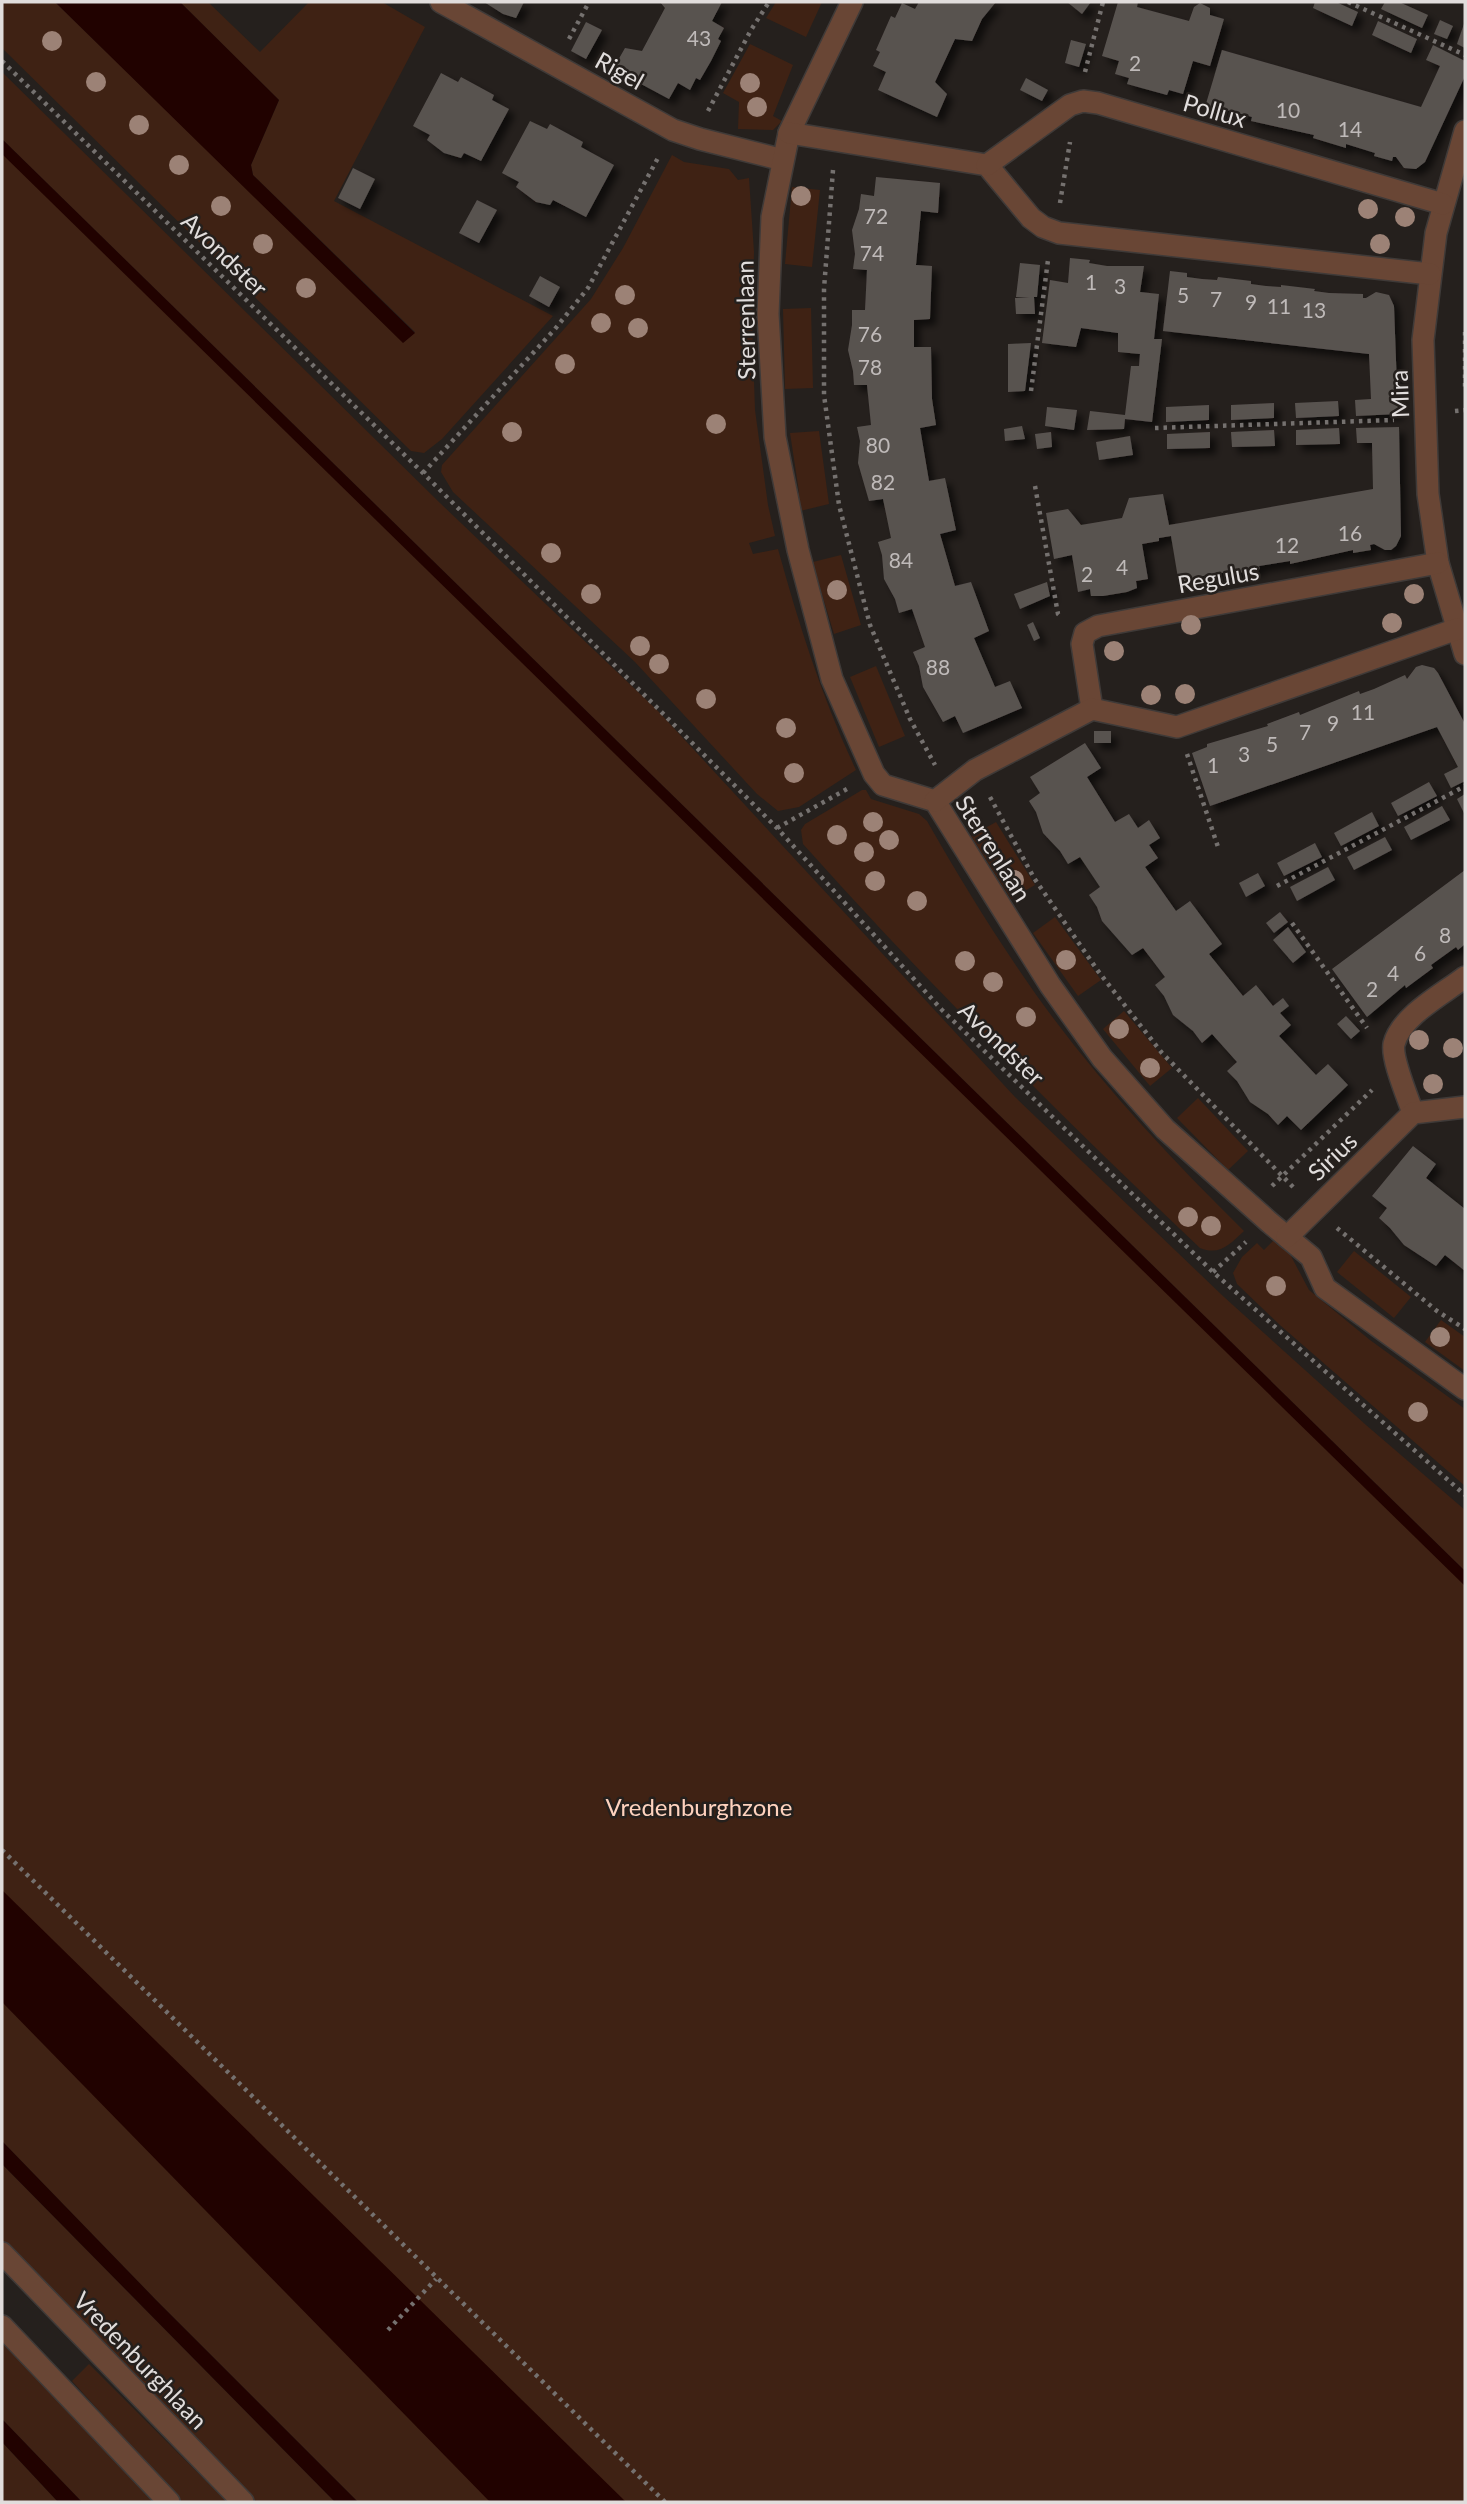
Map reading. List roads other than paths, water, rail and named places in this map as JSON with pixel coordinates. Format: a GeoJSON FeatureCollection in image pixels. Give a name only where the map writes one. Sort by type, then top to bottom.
{"type":"FeatureCollection","features":[{"type":"Feature","properties":{"kind":"street","name":"Rigel"},"geometry":{"type":"LineString","coordinates":[[441,2],[673,130],[783,160]]}},
{"type":"Feature","properties":{"kind":"street","name":"Sterrenlaan"},"geometry":{"type":"LineString","coordinates":[[852,2],[789,133],[772,217],[768,314],[775,438],[798,550],[832,679],[874,774],[883,785],[942,796],[1050,985],[1102,1058],[1165,1129],[1311,1257],[1325,1288],[1465,1389]]}},
{"type":"Feature","properties":{"kind":"street","name":"Pollux"},"geometry":{"type":"LineString","coordinates":[[987,165],[1070,105],[1083,101],[1098,103],[1443,204]]}},
{"type":"Feature","properties":{"kind":"street","name":"Mira"},"geometry":{"type":"LineString","coordinates":[[1465,131],[1443,204],[1430,274],[1423,340],[1428,494],[1438,563],[1465,654]]}},
{"type":"Feature","properties":{"kind":"street"},"geometry":{"type":"LineString","coordinates":[[789,133],[987,165],[1031,218],[1043,227],[1059,233],[1430,274]]}},
{"type":"Feature","properties":{"kind":"street","name":"Regulus"},"geometry":{"type":"LineString","coordinates":[[1092,709],[1082,644],[1085,633],[1098,626],[1438,563]]}},
{"type":"Feature","properties":{"kind":"street"},"geometry":{"type":"LineString","coordinates":[[942,796],[975,770],[1092,709],[1177,727],[1457,629]]}},
{"type":"Feature","properties":{"kind":"street"},"geometry":{"type":"LineString","coordinates":[[1465,977],[1405,1021],[1394,1046],[1400,1075],[1413,1113],[1465,1107]]}},
{"type":"Feature","properties":{"kind":"street","name":"Sirius"},"geometry":{"type":"LineString","coordinates":[[1287,1237],[1413,1113]]}},
{"type":"Feature","properties":{"kind":"street","name":"Vredenburghlaan"},"geometry":{"type":"LineString","coordinates":[[2,2253],[243,2502]]}},
{"type":"Feature","properties":{"kind":"street"},"geometry":{"type":"LineString","coordinates":[[2,2326],[169,2502]]}},
{"type":"Feature","properties":{"kind":"park label","name":"Vredenburghzone"},"geometry":{"type":"Point","coordinates":[699,1806]}}]}
